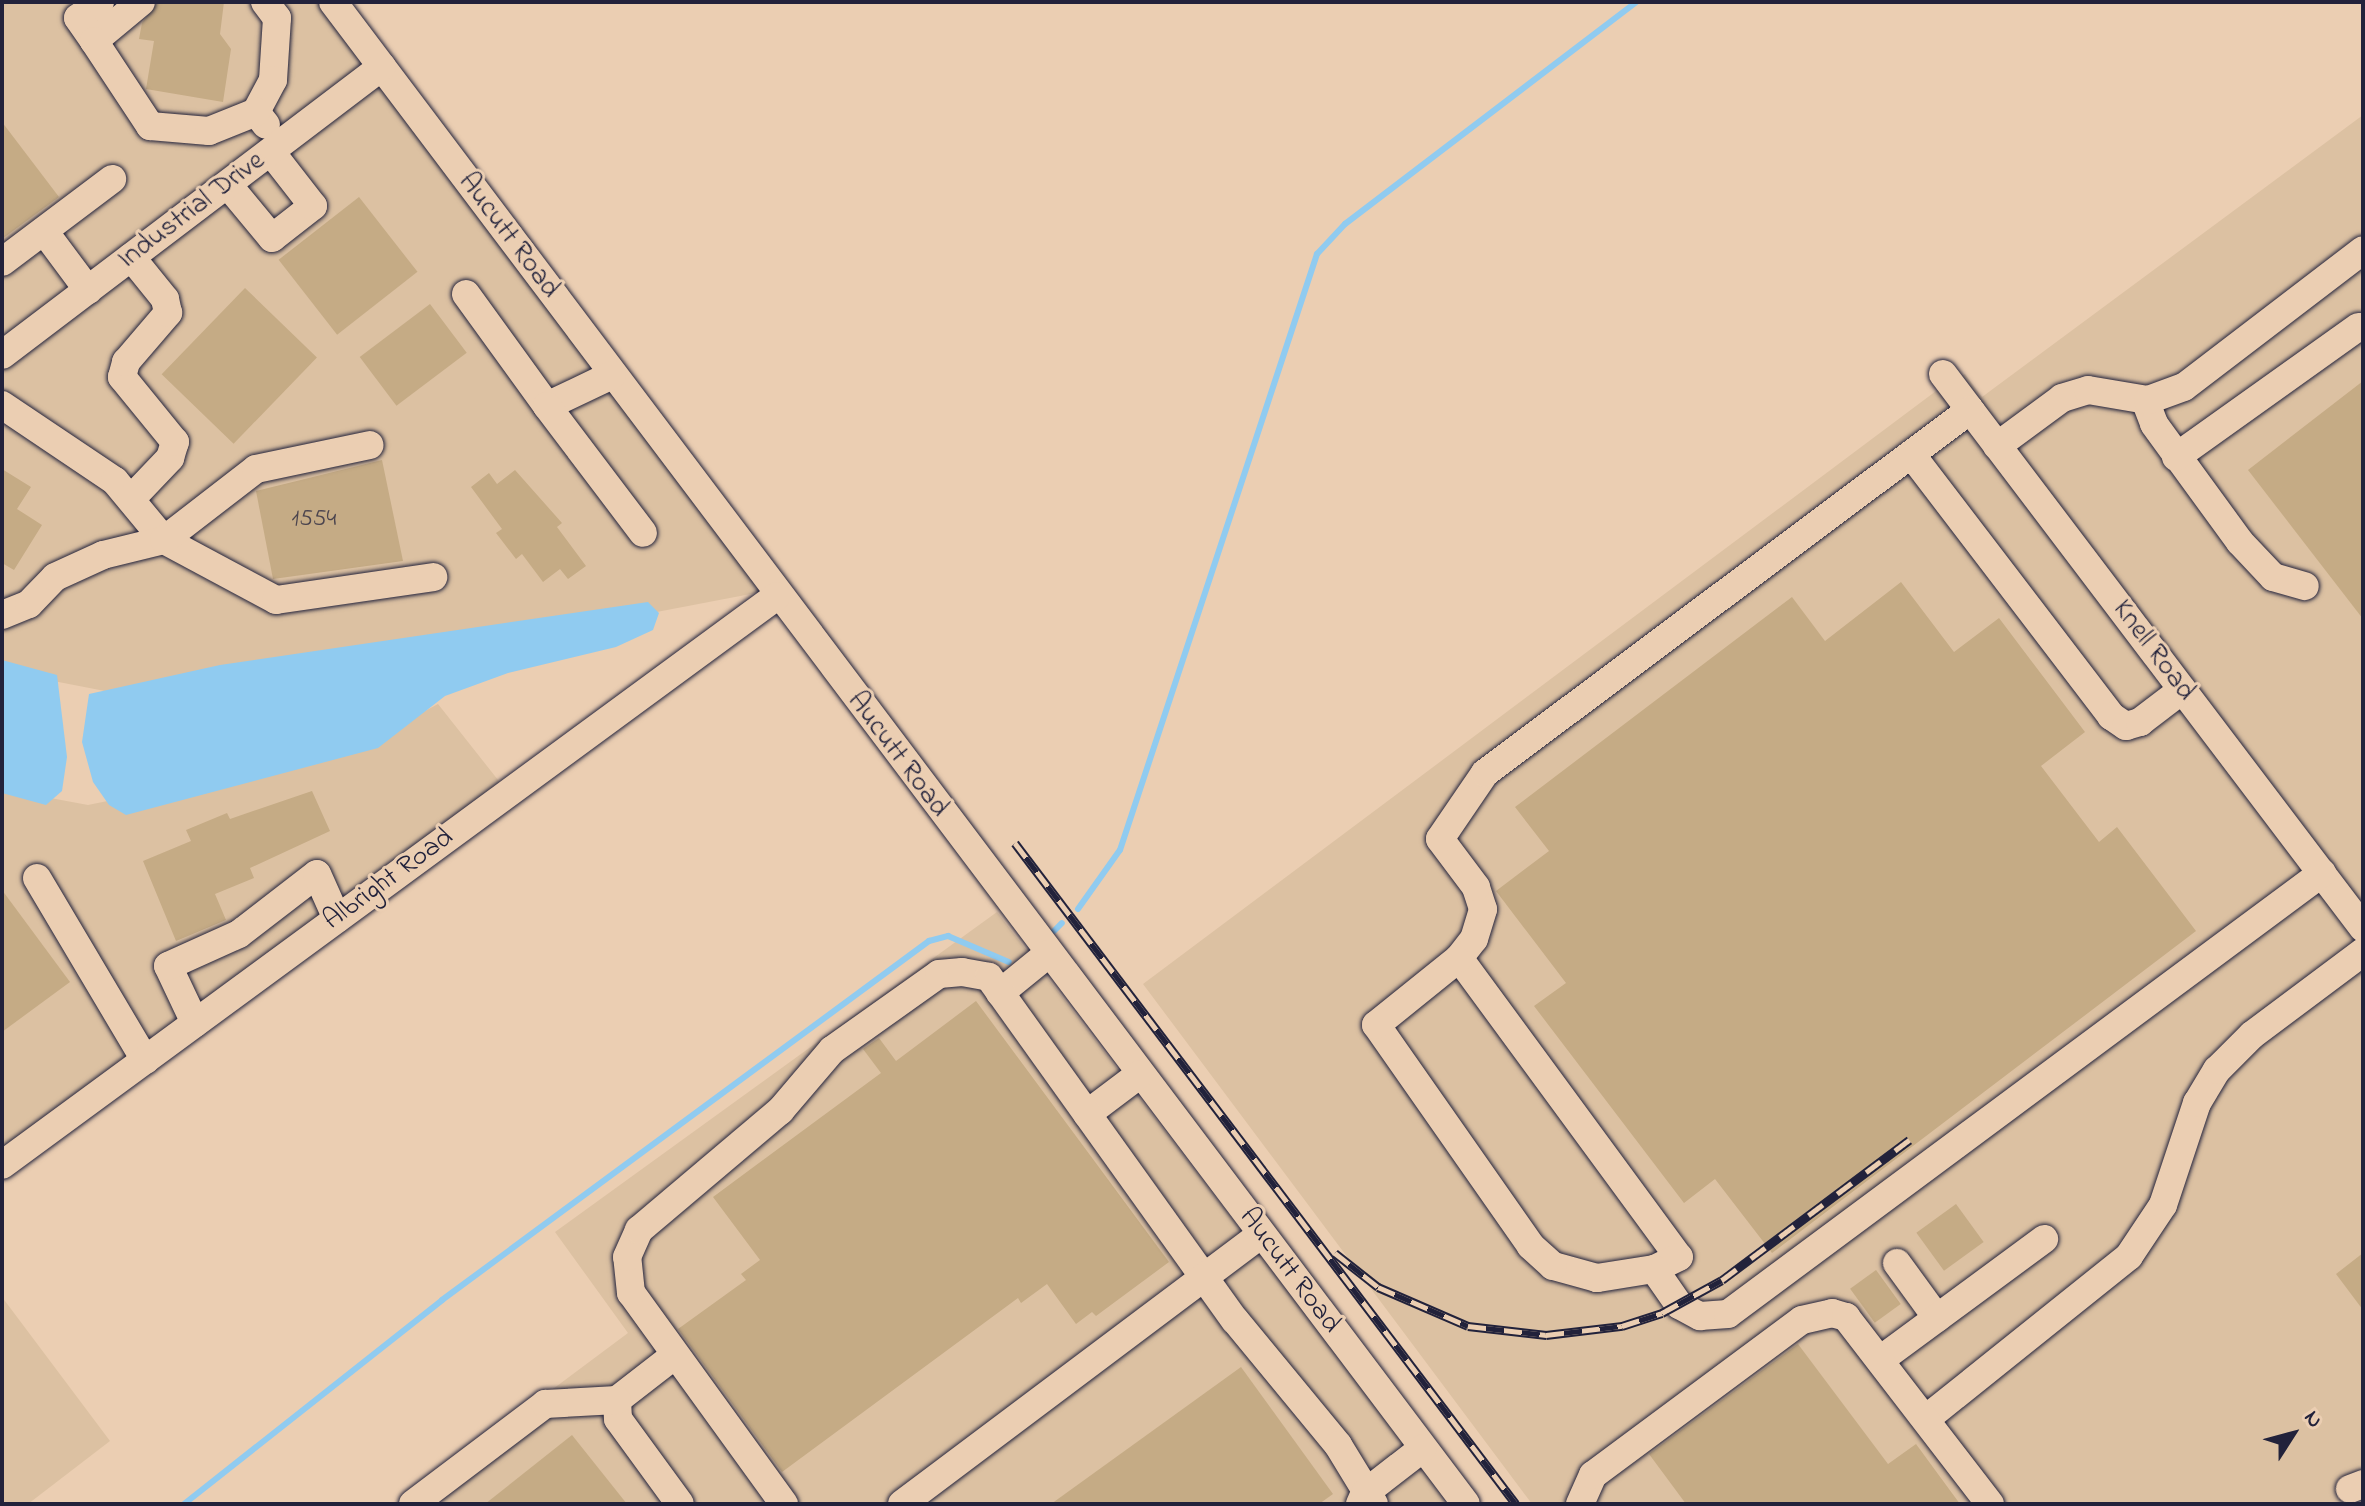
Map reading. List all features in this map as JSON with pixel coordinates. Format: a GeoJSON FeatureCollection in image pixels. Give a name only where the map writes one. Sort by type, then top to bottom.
{"type":"FeatureCollection","features":[{"type":"Feature","properties":{"kind":"street"},"geometry":{"type":"LineString","coordinates":[[100,2],[78,18],[150,126],[209,131],[256,112],[273,80],[277,18],[265,2]]}},
{"type":"Feature","properties":{"kind":"street"},"geometry":{"type":"LineString","coordinates":[[94,41],[141,2]]}},
{"type":"Feature","properties":{"kind":"street","name":"Aucutt Road"},"geometry":{"type":"LineString","coordinates":[[333,2],[777,596],[1466,1504]]}},
{"type":"Feature","properties":{"kind":"street","name":"Industrial Drive"},"geometry":{"type":"LineString","coordinates":[[2,355],[382,67]]}},
{"type":"Feature","properties":{"kind":"street"},"geometry":{"type":"LineString","coordinates":[[228,185],[272,238],[313,206],[256,112]]}},
{"type":"Feature","properties":{"kind":"street"},"geometry":{"type":"LineString","coordinates":[[2,262],[112,179]]}},
{"type":"Feature","properties":{"kind":"street"},"geometry":{"type":"LineString","coordinates":[[44,231],[88,290]]}},
{"type":"Feature","properties":{"kind":"street"},"geometry":{"type":"LineString","coordinates":[[1997,446],[2062,398],[2088,390],[2145,400],[2184,387],[2363,250]]}},
{"type":"Feature","properties":{"kind":"street"},"geometry":{"type":"LineString","coordinates":[[131,257],[165,299],[168,313],[126,362],[122,377],[175,442],[170,458],[131,499]]}},
{"type":"Feature","properties":{"kind":"street"},"geometry":{"type":"LineString","coordinates":[[466,294],[643,533]]}},
{"type":"Feature","properties":{"kind":"street"},"geometry":{"type":"LineString","coordinates":[[2176,457],[2358,327]]}},
{"type":"Feature","properties":{"kind":"street","name":"Knell Road"},"geometry":{"type":"LineString","coordinates":[[1943,374],[2363,928]]}},
{"type":"Feature","properties":{"kind":"street"},"geometry":{"type":"LineString","coordinates":[[547,406],[612,375]]}},
{"type":"Feature","properties":{"kind":"street"},"geometry":{"type":"LineString","coordinates":[[2145,400],[2154,424],[2176,457],[2273,577],[2305,586]]}},
{"type":"Feature","properties":{"kind":"street"},"geometry":{"type":"LineString","coordinates":[[2,405],[115,481],[164,540],[276,600],[433,577]]}},
{"type":"Feature","properties":{"kind":"street"},"geometry":{"type":"LineString","coordinates":[[1459,958],[1664,1231],[1679,1257],[1654,1269],[1597,1278],[1553,1266],[1531,1246],[1376,1025],[1459,958],[1474,939],[1483,909],[1476,887],[1440,839],[1485,773],[1970,410]]}},
{"type":"Feature","properties":{"kind":"street"},"geometry":{"type":"LineString","coordinates":[[2,615],[29,604],[55,577],[103,555],[164,540],[256,469],[370,445]]}},
{"type":"Feature","properties":{"kind":"street"},"geometry":{"type":"LineString","coordinates":[[1911,454],[2111,716],[2126,726],[2140,722],[2182,690]]}},
{"type":"Feature","properties":{"kind":"street","name":"Albright Road"},"geometry":{"type":"LineString","coordinates":[[6,1154],[145,1060],[777,596]]}},
{"type":"Feature","properties":{"kind":"street"},"geometry":{"type":"LineString","coordinates":[[195,1023],[168,966],[239,934],[328,866],[337,919]]}},
{"type":"Feature","properties":{"kind":"street"},"geometry":{"type":"LineString","coordinates":[[1654,1269],[1679,1305],[1700,1316],[1728,1314],[2322,873]]}},
{"type":"Feature","properties":{"kind":"street"},"geometry":{"type":"LineString","coordinates":[[37,878],[145,1060]]}},
{"type":"Feature","properties":{"kind":"street"},"geometry":{"type":"LineString","coordinates":[[1927,1418],[2129,1256],[2159,1214],[2197,1103],[2217,1070],[2252,1035],[2363,952]]}},
{"type":"Feature","properties":{"kind":"street"},"geometry":{"type":"LineString","coordinates":[[1000,993],[1048,954]]}},
{"type":"Feature","properties":{"kind":"street"},"geometry":{"type":"LineString","coordinates":[[784,1504],[631,1293],[627,1257],[639,1230],[780,1111],[832,1050],[939,974],[989,977],[1203,1278],[1276,1375],[1293,1384],[1338,1445],[1366,1500],[1423,1448]]}},
{"type":"Feature","properties":{"kind":"street"},"geometry":{"type":"LineString","coordinates":[[1087,1114],[1140,1074]]}},
{"type":"Feature","properties":{"kind":"street"},"geometry":{"type":"LineString","coordinates":[[902,1504],[1261,1234]]}},
{"type":"Feature","properties":{"kind":"street"},"geometry":{"type":"LineString","coordinates":[[1880,1360],[2044,1239]]}},
{"type":"Feature","properties":{"kind":"street"},"geometry":{"type":"LineString","coordinates":[[1897,1263],[1937,1318]]}},
{"type":"Feature","properties":{"kind":"street"},"geometry":{"type":"LineString","coordinates":[[1580,1504],[1593,1475],[1802,1320],[1832,1313],[1846,1317],[1927,1418],[1990,1504]]}},
{"type":"Feature","properties":{"kind":"street"},"geometry":{"type":"LineString","coordinates":[[413,1504],[545,1404],[617,1400],[675,1355]]}},
{"type":"Feature","properties":{"kind":"street"},"geometry":{"type":"LineString","coordinates":[[617,1400],[618,1419],[680,1504]]}},
{"type":"Feature","properties":{"kind":"shaded area"},"geometry":{"type":"Polygon","coordinates":[[[2,2],[317,2],[761,592],[433,655],[110,692],[2,671],[2,2]]]}},
{"type":"Feature","properties":{"kind":"shaded area"},"geometry":{"type":"Polygon","coordinates":[[[2363,115],[2363,1504],[1532,1504],[1143,984],[1936,391],[1965,374],[1982,397],[2363,115]]]}},
{"type":"Feature","properties":{"kind":"shaded area"},"geometry":{"type":"Polygon","coordinates":[[[438,704],[502,785],[2,1153],[2,789],[88,805],[351,751],[438,704]]]}},
{"type":"Feature","properties":{"kind":"shaded area"},"geometry":{"type":"Polygon","coordinates":[[[997,912],[1451,1504],[399,1504],[628,1333],[555,1232],[997,912]]]}},
{"type":"Feature","properties":{"kind":"shaded area"},"geometry":{"type":"Polygon","coordinates":[[[2,1297],[110,1441],[28,1504],[2,1504],[2,1297]]]}},
{"type":"Feature","properties":{"kind":"water"},"geometry":{"type":"Polygon","coordinates":[[[648,602],[659,613],[653,630],[616,647],[508,673],[445,696],[378,748],[126,815],[109,805],[93,782],[82,742],[89,694],[220,665],[648,602]]]}},
{"type":"Feature","properties":{"kind":"water"},"geometry":{"type":"Polygon","coordinates":[[[2,660],[57,675],[67,757],[62,791],[46,805],[2,793],[2,660]]]}},
{"type":"Feature","properties":{"kind":"building"},"geometry":{"type":"Polygon","coordinates":[[[158,2],[224,2],[220,34],[231,49],[223,102],[146,89],[154,41],[139,39],[142,23],[158,2]]]}},
{"type":"Feature","properties":{"kind":"building"},"geometry":{"type":"Polygon","coordinates":[[[2,122],[59,197],[2,239],[2,122]]]}},
{"type":"Feature","properties":{"kind":"building"},"geometry":{"type":"Polygon","coordinates":[[[359,197],[417,272],[337,335],[279,260],[359,197]]]}},
{"type":"Feature","properties":{"kind":"building"},"geometry":{"type":"Polygon","coordinates":[[[245,288],[317,357],[234,444],[162,374],[245,288]]]}},
{"type":"Feature","properties":{"kind":"building"},"geometry":{"type":"Polygon","coordinates":[[[430,304],[467,353],[396,406],[360,357],[430,304]]]}},
{"type":"Feature","properties":{"kind":"building"},"geometry":{"type":"Polygon","coordinates":[[[2363,381],[2363,619],[2248,470],[2363,381]]]}},
{"type":"Feature","properties":{"kind":"building"},"geometry":{"type":"Polygon","coordinates":[[[382,460],[403,561],[273,579],[256,491],[382,460]]]}},
{"type":"Feature","properties":{"kind":"building"},"geometry":{"type":"Polygon","coordinates":[[[2,469],[31,487],[17,509],[42,525],[14,570],[2,563],[2,469]]]}},
{"type":"Feature","properties":{"kind":"building"},"geometry":{"type":"Polygon","coordinates":[[[515,470],[562,523],[557,527],[586,566],[568,579],[560,569],[543,582],[522,554],[516,559],[496,533],[502,529],[471,487],[489,473],[497,484],[515,470]]]}},
{"type":"Feature","properties":{"kind":"building"},"geometry":{"type":"Polygon","coordinates":[[[1901,582],[1954,652],[1999,618],[2085,732],[2041,766],[2099,842],[2117,827],[2196,931],[1772,1253],[1715,1179],[1684,1203],[1534,1006],[1566,983],[1496,891],[1549,851],[1515,807],[1792,597],[1825,641],[1901,582]]]}},
{"type":"Feature","properties":{"kind":"building"},"geometry":{"type":"Polygon","coordinates":[[[312,791],[330,831],[250,868],[254,878],[215,894],[226,920],[176,941],[143,861],[191,841],[186,830],[227,813],[230,819],[312,791]]]}},
{"type":"Feature","properties":{"kind":"building"},"geometry":{"type":"Polygon","coordinates":[[[2,890],[70,982],[2,1032],[2,890]]]}},
{"type":"Feature","properties":{"kind":"building"},"geometry":{"type":"Polygon","coordinates":[[[976,1001],[1169,1262],[1096,1316],[1092,1312],[1076,1324],[1047,1284],[1021,1303],[1018,1298],[782,1472],[678,1329],[746,1280],[741,1274],[760,1260],[713,1197],[881,1073],[863,1049],[879,1038],[896,1061],[976,1001]]]}},
{"type":"Feature","properties":{"kind":"building"},"geometry":{"type":"Polygon","coordinates":[[[1956,1204],[1984,1242],[1944,1271],[1916,1233],[1956,1204]]]}},
{"type":"Feature","properties":{"kind":"building"},"geometry":{"type":"Polygon","coordinates":[[[2363,1253],[2363,1310],[2336,1274],[2363,1253]]]}},
{"type":"Feature","properties":{"kind":"building"},"geometry":{"type":"Polygon","coordinates":[[[1876,1270],[1901,1304],[1875,1323],[1850,1289],[1876,1270]]]}},
{"type":"Feature","properties":{"kind":"building"},"geometry":{"type":"Polygon","coordinates":[[[1798,1344],[1888,1464],[1916,1444],[1960,1504],[1686,1504],[1649,1454],[1798,1344]]]}},
{"type":"Feature","properties":{"kind":"building"},"geometry":{"type":"Polygon","coordinates":[[[1241,1367],[1333,1494],[1319,1504],[1051,1504],[1241,1367]]]}},
{"type":"Feature","properties":{"kind":"building"},"geometry":{"type":"Polygon","coordinates":[[[572,1435],[627,1504],[485,1504],[572,1435]]]}},
{"type":"Feature","properties":{"kind":"waterway"},"geometry":{"type":"LineString","coordinates":[[1078,909],[1120,850],[1317,254],[1345,224],[1636,2]]}},
{"type":"Feature","properties":{"kind":"waterway"},"geometry":{"type":"LineString","coordinates":[[1054,931],[1062,923]]}},
{"type":"Feature","properties":{"kind":"waterway"},"geometry":{"type":"LineString","coordinates":[[184,1504],[442,1300],[929,941],[948,936],[1009,962]]}},
{"type":"Feature","properties":{"kind":"railway"},"geometry":{"type":"LineString","coordinates":[[1015,843],[1516,1504]]}},
{"type":"Feature","properties":{"kind":"railway"},"geometry":{"type":"LineString","coordinates":[[1335,1253],[1378,1287],[1468,1326],[1546,1335],[1622,1326],[1662,1313],[1722,1280],[1909,1140]]}}]}
